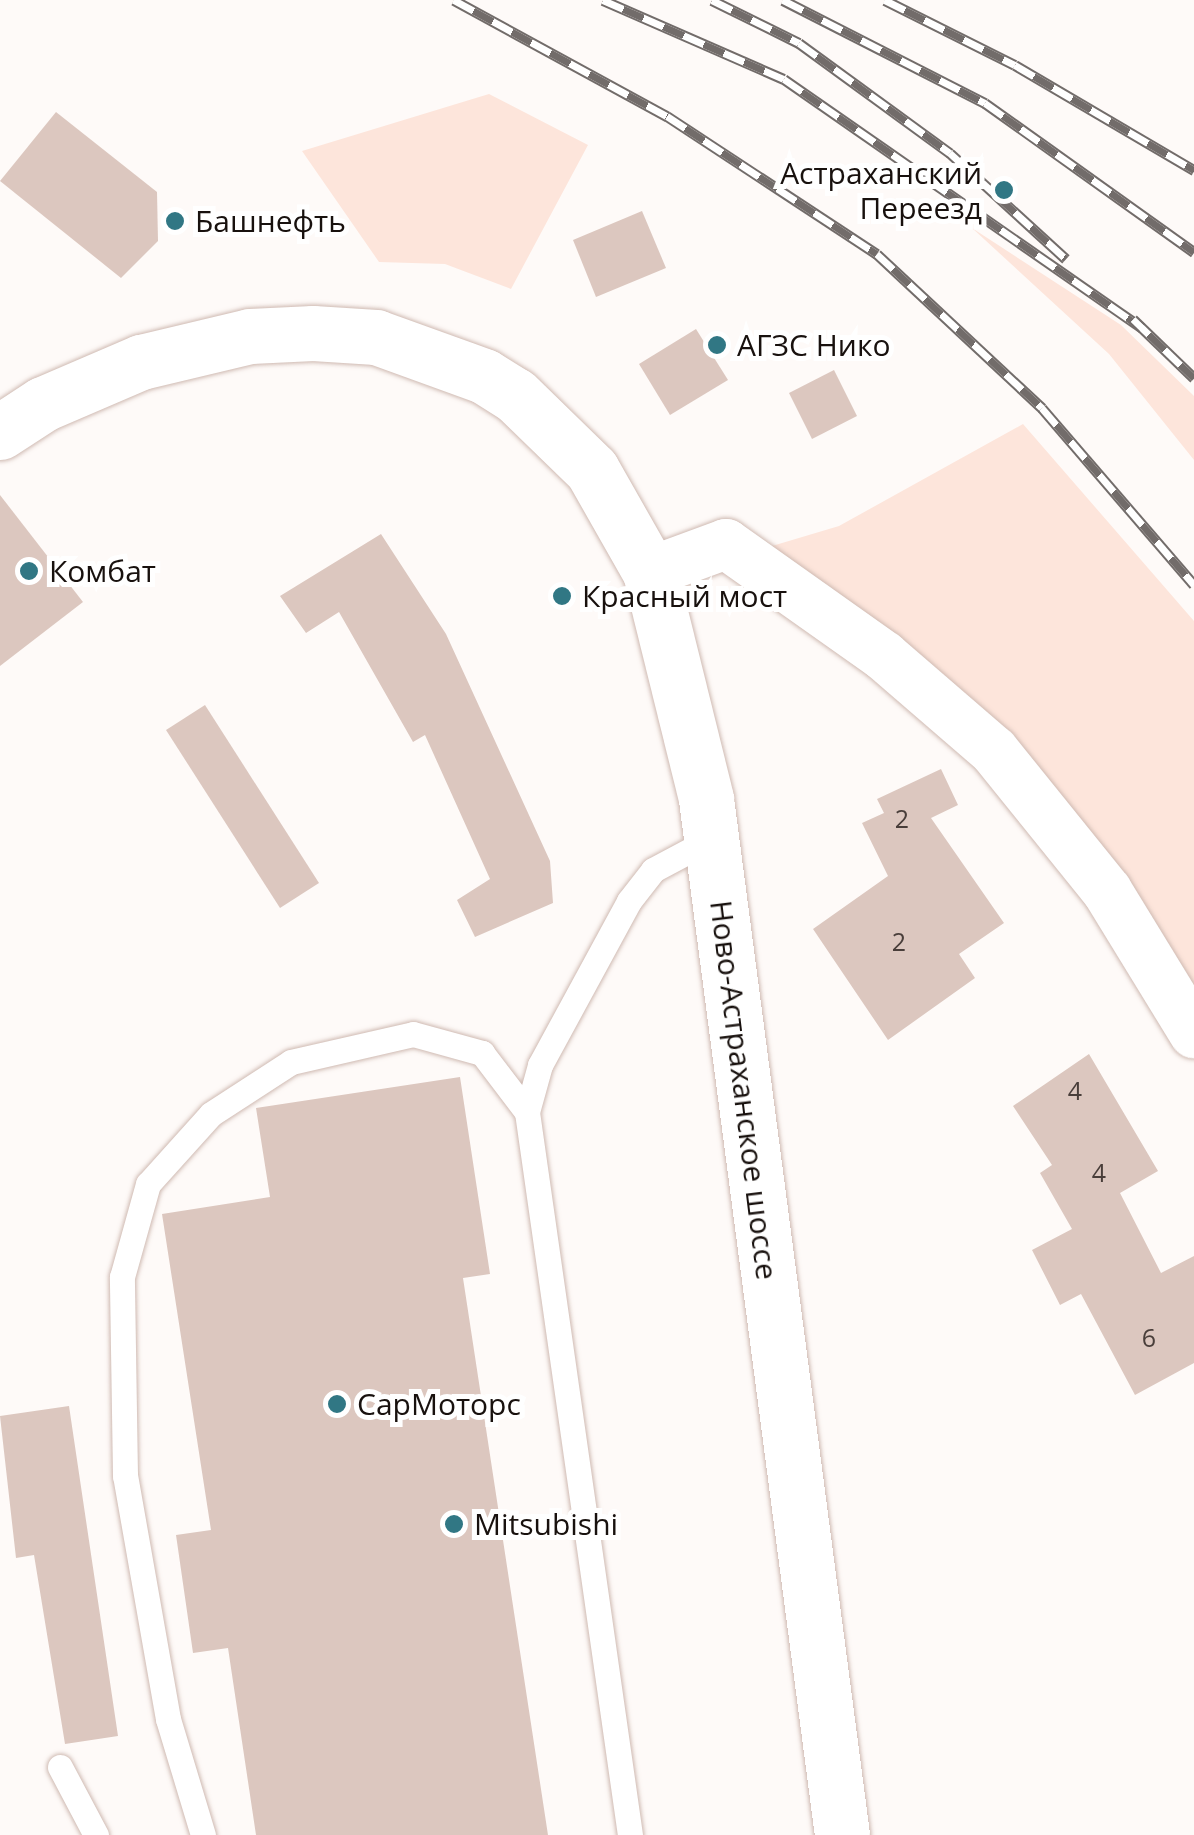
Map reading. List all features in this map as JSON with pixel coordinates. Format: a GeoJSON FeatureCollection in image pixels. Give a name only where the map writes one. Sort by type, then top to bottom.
{"type":"FeatureCollection","features":[{"type":"Feature","properties":{"kind":"main road","name":"Ново-Астраханское шоссе"},"geometry":{"type":"LineString","coordinates":[[0,432],[43,404],[141,362],[250,336],[376,338],[446,359],[515,395],[592,470],[650,572],[688,707],[711,840],[842,1835]]}},
{"type":"Feature","properties":{"kind":"street"},"geometry":{"type":"LineString","coordinates":[[650,572],[726,544],[884,656],[994,750],[1107,891],[1194,1032]]}},
{"type":"Feature","properties":{"kind":"lane"},"geometry":{"type":"LineString","coordinates":[[630,1835],[527,1112],[540,1065],[629,900],[652,870],[711,840]]}},
{"type":"Feature","properties":{"kind":"lane"},"geometry":{"type":"LineString","coordinates":[[203,1835],[168,1718],[125,1476],[122,1277],[148,1184],[210,1114],[292,1062],[414,1034],[482,1053],[527,1112]]}},
{"type":"Feature","properties":{"kind":"lane"},"geometry":{"type":"LineString","coordinates":[[60,1767],[96,1835]]}},
{"type":"Feature","properties":{"kind":"shaded area"},"geometry":{"type":"Polygon","coordinates":[[[489,94],[588,145],[511,289],[445,264],[379,262],[302,151],[489,94]]]}},
{"type":"Feature","properties":{"kind":"shaded area"},"geometry":{"type":"Polygon","coordinates":[[[972,228],[1121,325],[1194,396],[1194,460],[1109,354],[972,228]]]}},
{"type":"Feature","properties":{"kind":"shaded area"},"geometry":{"type":"Polygon","coordinates":[[[1023,424],[1194,621],[1194,987],[762,549],[839,526],[1023,424]]]}},
{"type":"Feature","properties":{"kind":"building"},"geometry":{"type":"Polygon","coordinates":[[[56,112],[157,192],[158,241],[121,278],[0,181],[56,112]]]}},
{"type":"Feature","properties":{"kind":"building"},"geometry":{"type":"Polygon","coordinates":[[[642,211],[666,268],[596,297],[573,240],[642,211]]]}},
{"type":"Feature","properties":{"kind":"building"},"geometry":{"type":"Polygon","coordinates":[[[696,329],[728,380],[670,415],[639,364],[696,329]]]}},
{"type":"Feature","properties":{"kind":"building"},"geometry":{"type":"Polygon","coordinates":[[[834,370],[857,416],[812,439],[789,393],[834,370]]]}},
{"type":"Feature","properties":{"kind":"building","name":"Комбат"},"geometry":{"type":"Polygon","coordinates":[[[0,495],[83,602],[0,666],[0,495]]]}},
{"type":"Feature","properties":{"kind":"building"},"geometry":{"type":"Polygon","coordinates":[[[381,534],[446,634],[550,861],[553,903],[475,937],[457,900],[490,879],[425,735],[413,742],[339,612],[306,633],[280,596],[381,534]]]}},
{"type":"Feature","properties":{"kind":"building"},"geometry":{"type":"Polygon","coordinates":[[[205,705],[319,883],[280,908],[166,730],[205,705]]]}},
{"type":"Feature","properties":{"kind":"building"},"geometry":{"type":"Polygon","coordinates":[[[941,769],[958,805],[931,818],[1004,923],[959,954],[975,978],[888,1040],[813,929],[888,876],[862,823],[884,813],[877,799],[941,769]]]}},
{"type":"Feature","properties":{"kind":"building"},"geometry":{"type":"Polygon","coordinates":[[[1089,1054],[1158,1171],[1120,1193],[1161,1273],[1194,1256],[1194,1363],[1135,1395],[1081,1294],[1060,1305],[1032,1250],[1072,1229],[1040,1173],[1052,1165],[1013,1106],[1089,1054]]]}},
{"type":"Feature","properties":{"kind":"building","name":"СарМоторс"},"geometry":{"type":"Polygon","coordinates":[[[460,1077],[490,1274],[463,1278],[548,1835],[256,1835],[228,1648],[193,1653],[176,1535],[211,1530],[162,1214],[270,1197],[256,1108],[460,1077]]]}},
{"type":"Feature","properties":{"kind":"building"},"geometry":{"type":"Polygon","coordinates":[[[69,1406],[118,1736],[65,1744],[34,1555],[16,1558],[0,1416],[69,1406]]]}},
{"type":"Feature","properties":{"kind":"railway"},"geometry":{"type":"LineString","coordinates":[[454,0],[667,116],[877,254],[1042,408],[1194,585]]}},
{"type":"Feature","properties":{"kind":"railway"},"geometry":{"type":"LineString","coordinates":[[603,0],[784,79],[1142,328]]}},
{"type":"Feature","properties":{"kind":"railway"},"geometry":{"type":"LineString","coordinates":[[712,0],[799,43],[950,153],[1066,259]]}},
{"type":"Feature","properties":{"kind":"railway"},"geometry":{"type":"LineString","coordinates":[[783,0],[985,103],[1194,252]]}},
{"type":"Feature","properties":{"kind":"railway"},"geometry":{"type":"LineString","coordinates":[[885,0],[1015,65],[1194,170]]}},
{"type":"Feature","properties":{"kind":"railway"},"geometry":{"type":"LineString","coordinates":[[1133,319],[1194,378]]}},
{"type":"Feature","properties":{"kind":"place","name":"Астраханский Переезд"},"geometry":{"type":"Point","coordinates":[1004,190]}},
{"type":"Feature","properties":{"kind":"place","name":"Башнефть"},"geometry":{"type":"Point","coordinates":[175,221]}},
{"type":"Feature","properties":{"kind":"place","name":"АГЗС Нико"},"geometry":{"type":"Point","coordinates":[717,345]}},
{"type":"Feature","properties":{"kind":"place","name":"Комбат"},"geometry":{"type":"Point","coordinates":[29,571]}},
{"type":"Feature","properties":{"kind":"place","name":"Красный мост"},"geometry":{"type":"Point","coordinates":[562,596]}},
{"type":"Feature","properties":{"kind":"place","name":"СарМоторс"},"geometry":{"type":"Point","coordinates":[337,1404]}},
{"type":"Feature","properties":{"kind":"place","name":"Mitsubishi"},"geometry":{"type":"Point","coordinates":[454,1524]}}]}
